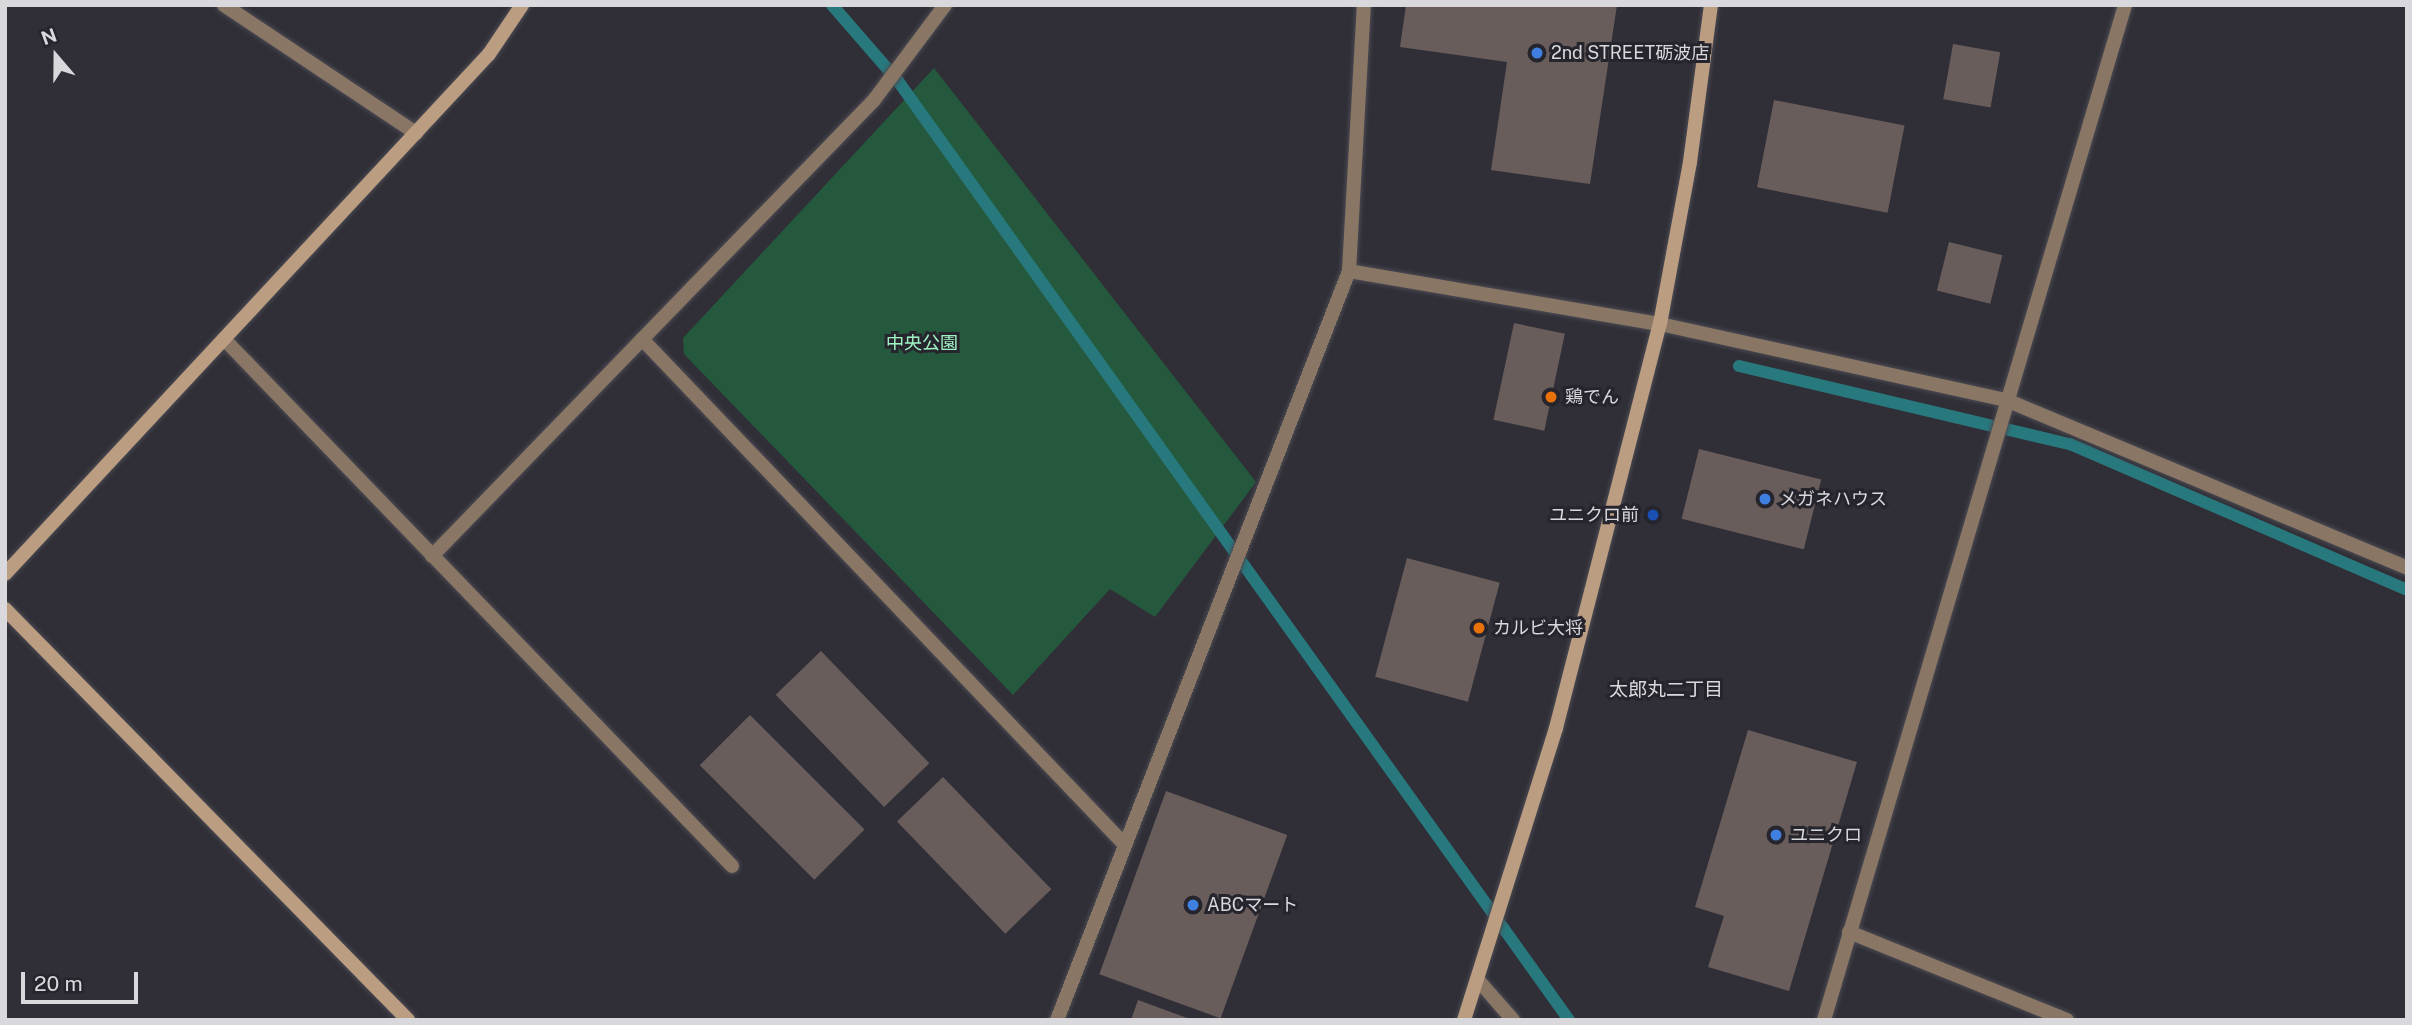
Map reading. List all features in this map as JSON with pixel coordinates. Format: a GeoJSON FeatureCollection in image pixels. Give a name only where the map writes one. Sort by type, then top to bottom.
{"type":"FeatureCollection","features":[{"type":"Feature","properties":{"kind":"street"},"geometry":{"type":"LineString","coordinates":[[224,5],[416,133]]}},
{"type":"Feature","properties":{"kind":"street"},"geometry":{"type":"LineString","coordinates":[[5,574],[489,54],[522,5]]}},
{"type":"Feature","properties":{"kind":"street"},"geometry":{"type":"LineString","coordinates":[[432,556],[884,88],[945,5]]}},
{"type":"Feature","properties":{"kind":"street"},"geometry":{"type":"LineString","coordinates":[[1057,1020],[1349,271],[1364,5]]}},
{"type":"Feature","properties":{"kind":"street"},"geometry":{"type":"LineString","coordinates":[[1464,1020],[1556,728],[1660,324],[1690,162],[1711,5]]}},
{"type":"Feature","properties":{"kind":"street"},"geometry":{"type":"LineString","coordinates":[[1824,1020],[2006,400],[2126,5]]}},
{"type":"Feature","properties":{"kind":"street"},"geometry":{"type":"LineString","coordinates":[[1349,271],[1660,324],[2006,400],[2407,568]]}},
{"type":"Feature","properties":{"kind":"street"},"geometry":{"type":"LineString","coordinates":[[224,339],[732,866]]}},
{"type":"Feature","properties":{"kind":"street"},"geometry":{"type":"LineString","coordinates":[[642,339],[1124,844]]}},
{"type":"Feature","properties":{"kind":"street"},"geometry":{"type":"LineString","coordinates":[[5,609],[408,1020]]}},
{"type":"Feature","properties":{"kind":"street"},"geometry":{"type":"LineString","coordinates":[[1849,932],[2067,1020]]}},
{"type":"Feature","properties":{"kind":"street"},"geometry":{"type":"LineString","coordinates":[[1478,980],[1513,1020]]}},
{"type":"Feature","properties":{"kind":"green space","name":"中央公園"},"geometry":{"type":"Polygon","coordinates":[[[934,68],[1256,482],[1155,617],[1110,589],[1013,695],[684,354],[683,338],[934,68]]]}},
{"type":"Feature","properties":{"kind":"building"},"geometry":{"type":"Polygon","coordinates":[[[1406,5],[1617,5],[1590,184],[1491,170],[1507,62],[1400,47],[1406,5]]]}},
{"type":"Feature","properties":{"kind":"building"},"geometry":{"type":"Polygon","coordinates":[[[1953,44],[2000,52],[1991,107],[1943,99],[1953,44]]]}},
{"type":"Feature","properties":{"kind":"building"},"geometry":{"type":"Polygon","coordinates":[[[1774,100],[1905,125],[1888,213],[1757,187],[1774,100]]]}},
{"type":"Feature","properties":{"kind":"building"},"geometry":{"type":"Polygon","coordinates":[[[1949,242],[2002,255],[1990,304],[1937,291],[1949,242]]]}},
{"type":"Feature","properties":{"kind":"building"},"geometry":{"type":"Polygon","coordinates":[[[1514,323],[1565,334],[1544,431],[1493,420],[1514,323]]]}},
{"type":"Feature","properties":{"kind":"building"},"geometry":{"type":"Polygon","coordinates":[[[1699,449],[1821,479],[1804,549],[1682,519],[1699,449]]]}},
{"type":"Feature","properties":{"kind":"building"},"geometry":{"type":"Polygon","coordinates":[[[1407,558],[1500,583],[1468,702],[1375,677],[1407,558]]]}},
{"type":"Feature","properties":{"kind":"building"},"geometry":{"type":"Polygon","coordinates":[[[821,651],[929,763],[884,807],[776,695],[821,651]]]}},
{"type":"Feature","properties":{"kind":"building"},"geometry":{"type":"Polygon","coordinates":[[[750,715],[865,830],[814,880],[700,765],[750,715]]]}},
{"type":"Feature","properties":{"kind":"building","name":"ユニクロ"},"geometry":{"type":"Polygon","coordinates":[[[1748,730],[1857,762],[1789,991],[1708,967],[1724,916],[1695,907],[1748,730]]]}},
{"type":"Feature","properties":{"kind":"building"},"geometry":{"type":"Polygon","coordinates":[[[943,777],[1051,889],[1005,934],[897,821],[943,777]]]}},
{"type":"Feature","properties":{"kind":"building","name":"ABCマート"},"geometry":{"type":"Polygon","coordinates":[[[1166,791],[1287,835],[1221,1018],[1099,974],[1166,791]]]}},
{"type":"Feature","properties":{"kind":"building"},"geometry":{"type":"Polygon","coordinates":[[[1138,1000],[1190,1019],[1190,1020],[1131,1020],[1138,1000]]]}},
{"type":"Feature","properties":{"kind":"waterway"},"geometry":{"type":"LineString","coordinates":[[832,5],[898,81],[1569,1020]]}},
{"type":"Feature","properties":{"kind":"waterway"},"geometry":{"type":"LineString","coordinates":[[1739,366],[2070,444],[2407,590]]}},
{"type":"Feature","properties":{"kind":"place","name":"2nd STREET砺波店"},"geometry":{"type":"Point","coordinates":[1537,53]}},
{"type":"Feature","properties":{"kind":"place","name":"鶏でん"},"geometry":{"type":"Point","coordinates":[1551,397]}},
{"type":"Feature","properties":{"kind":"place","name":"メガネハウス"},"geometry":{"type":"Point","coordinates":[1765,499]}},
{"type":"Feature","properties":{"kind":"place","name":"ユニクロ前"},"geometry":{"type":"Point","coordinates":[1653,515]}},
{"type":"Feature","properties":{"kind":"place","name":"カルビ大将"},"geometry":{"type":"Point","coordinates":[1479,628]}},
{"type":"Feature","properties":{"kind":"place","name":"ユニクロ"},"geometry":{"type":"Point","coordinates":[1776,835]}},
{"type":"Feature","properties":{"kind":"place","name":"ABCマート"},"geometry":{"type":"Point","coordinates":[1193,905]}},
{"type":"Feature","properties":{"kind":"district","name":"太郎丸二丁目"},"geometry":{"type":"Point","coordinates":[1666,690]}}]}
